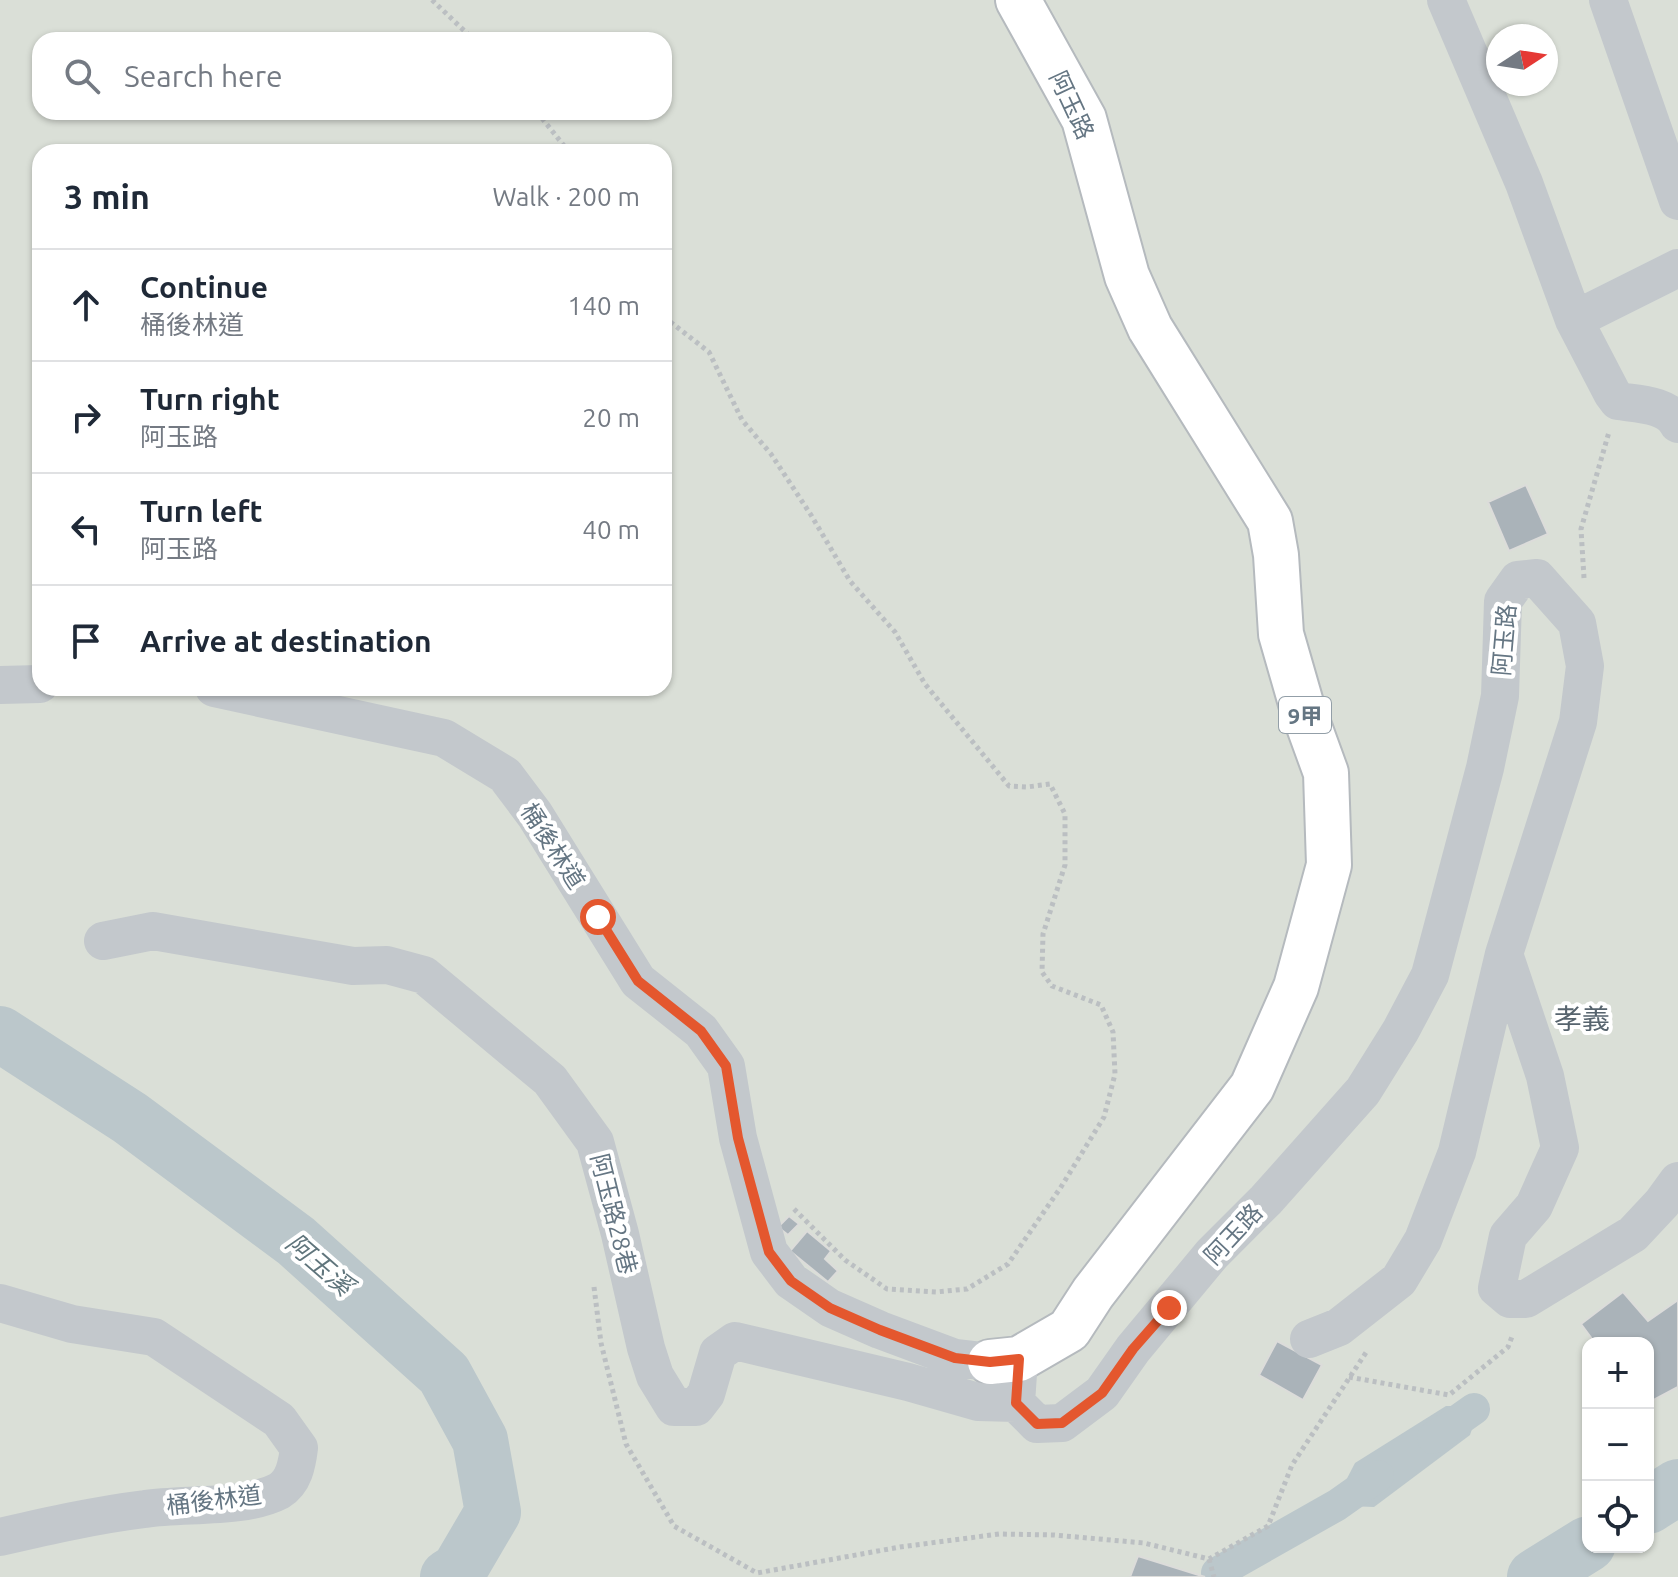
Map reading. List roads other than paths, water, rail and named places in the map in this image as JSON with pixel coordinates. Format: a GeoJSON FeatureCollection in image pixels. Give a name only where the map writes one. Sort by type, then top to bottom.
{"type":"FeatureCollection","features":[{"type":"Feature","properties":{"kind":"main road","name":"阿玉路"},"geometry":{"type":"LineString","coordinates":[[1005,1361],[1069,1330],[1093,1293],[1252,1087],[1296,987],[1329,865],[1326,773],[1302,707],[1281,634],[1276,555],[1270,521],[1150,328],[1127,276],[1084,119],[1018,0]]}},
{"type":"Feature","properties":{"kind":"street"},"geometry":{"type":"LineString","coordinates":[[1446,0],[1524,183],[1574,320],[1612,393],[1618,401],[1656,408],[1674,416],[1678,424]]}},
{"type":"Feature","properties":{"kind":"street"},"geometry":{"type":"LineString","coordinates":[[1608,0],[1678,201]]}},
{"type":"Feature","properties":{"kind":"street"},"geometry":{"type":"LineString","coordinates":[[1574,320],[1678,268]]}},
{"type":"Feature","properties":{"kind":"street","name":"阿玉路"},"geometry":{"type":"LineString","coordinates":[[1016,1403],[1037,1424],[1062,1423],[1102,1393],[1133,1349],[1212,1254],[1266,1200],[1363,1091],[1430,975],[1485,768],[1500,696],[1503,601],[1518,580],[1537,578],[1577,623],[1585,666],[1578,722],[1504,954]]}},
{"type":"Feature","properties":{"kind":"street"},"geometry":{"type":"LineString","coordinates":[[0,685],[32,684]]}},
{"type":"Feature","properties":{"kind":"street","name":"桶後林道"},"geometry":{"type":"LineString","coordinates":[[251,696],[444,738],[505,775],[535,815],[638,981],[701,1031],[726,1066],[738,1138],[769,1252],[791,1281],[830,1308],[880,1330],[955,1358],[1005,1361]]}},
{"type":"Feature","properties":{"kind":"street","name":"阿玉路28巷"},"geometry":{"type":"LineString","coordinates":[[103,941],[153,931],[353,966],[387,965],[424,975],[550,1080],[595,1142],[646,1348],[655,1376],[674,1407],[696,1407],[706,1394],[718,1353],[735,1341],[978,1402],[1016,1403]]}},
{"type":"Feature","properties":{"kind":"street"},"geometry":{"type":"LineString","coordinates":[[1504,954],[1545,1076],[1560,1148],[1534,1206],[1508,1236],[1497,1288],[1510,1299],[1526,1299],[1633,1234],[1678,1181]]}},
{"type":"Feature","properties":{"kind":"street"},"geometry":{"type":"LineString","coordinates":[[1309,1339],[1339,1327],[1399,1280],[1423,1240],[1457,1152],[1504,954]]}},
{"type":"Feature","properties":{"kind":"street","name":"桶後林道"},"geometry":{"type":"LineString","coordinates":[[0,1303],[72,1324],[154,1337],[279,1420],[299,1448],[296,1471],[282,1489],[256,1500],[148,1508],[74,1520],[0,1537]]}},
{"type":"Feature","properties":{"kind":"street"},"geometry":{"type":"LineString","coordinates":[[1005,1361],[1016,1403]]}},
{"type":"Feature","properties":{"kind":"waterway","name":"阿玉溪"},"geometry":{"type":"LineString","coordinates":[[0,1034],[130,1118],[296,1241],[444,1374],[480,1440],[493,1512],[459,1570],[448,1577]]}},
{"type":"Feature","properties":{"kind":"waterway"},"geometry":{"type":"LineString","coordinates":[[1433,1438],[1474,1409]]}},
{"type":"Feature","properties":{"kind":"waterway"},"geometry":{"type":"LineString","coordinates":[[1217,1573],[1337,1505],[1378,1476]]}},
{"type":"Feature","properties":{"kind":"waterway"},"geometry":{"type":"LineString","coordinates":[[1654,1502],[1678,1487]]}},
{"type":"Feature","properties":{"kind":"waterway"},"geometry":{"type":"LineString","coordinates":[[1535,1577],[1582,1548]]}},
{"type":"Feature","properties":{"kind":"district","name":"孝義"},"geometry":{"type":"Point","coordinates":[1582,1018]}}]}
